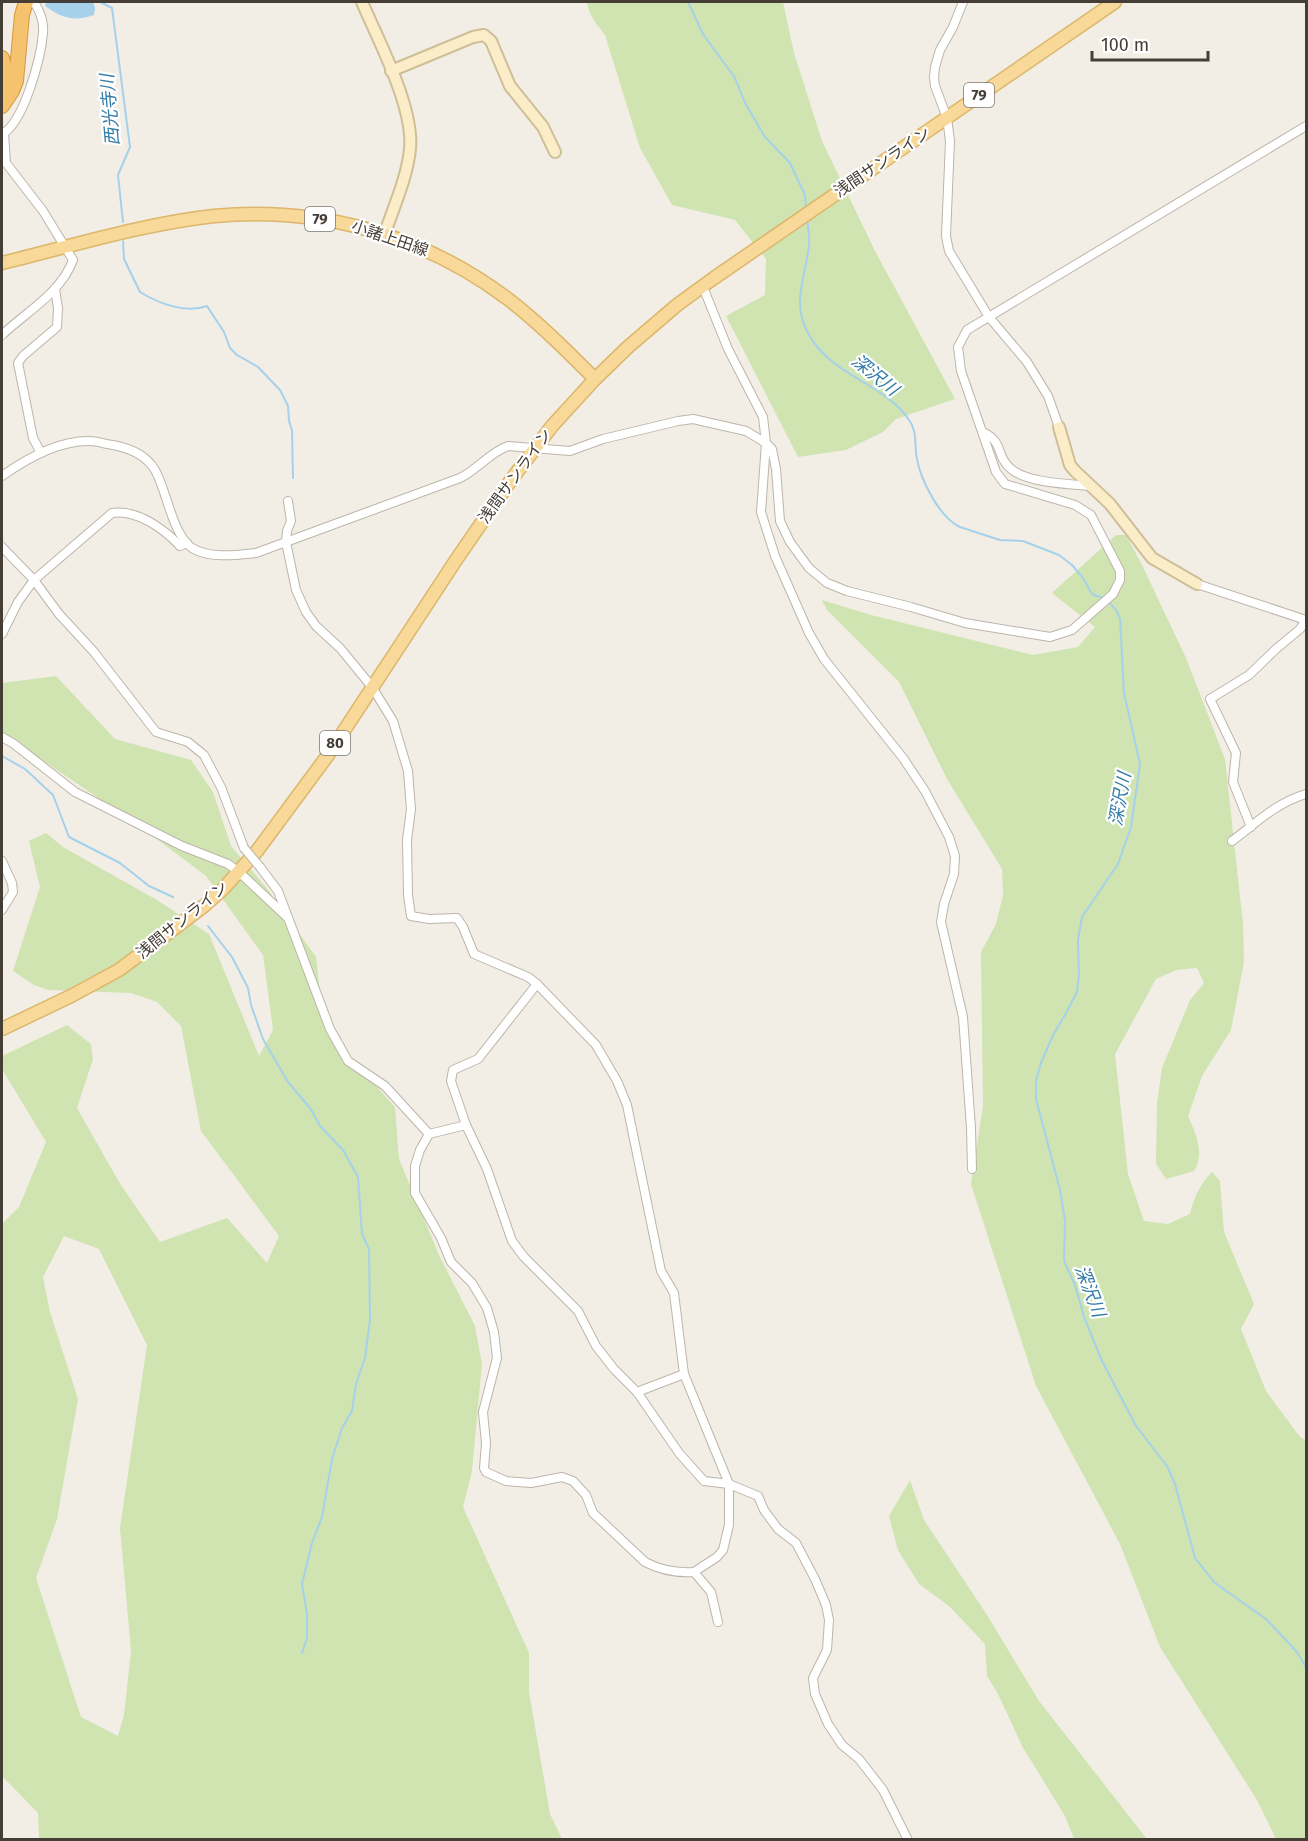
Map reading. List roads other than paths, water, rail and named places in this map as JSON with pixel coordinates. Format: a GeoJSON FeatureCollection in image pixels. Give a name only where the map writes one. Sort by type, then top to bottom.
{"type":"FeatureCollection","features":[{"type":"Feature","properties":{"kind":"highway"},"geometry":{"type":"LineString","coordinates":[[2,106],[16,81],[22,15],[35,3]]}},
{"type":"Feature","properties":{"kind":"highway"},"geometry":{"type":"LineString","coordinates":[[2,58],[6,81],[2,91]]}},
{"type":"Feature","properties":{"kind":"main road","name":"浅間サンライン"},"geometry":{"type":"LineString","coordinates":[[2,1029],[119,970],[204,906],[239,872],[328,755],[450,569],[535,447],[595,379],[655,324],[714,278],[1116,2]]}},
{"type":"Feature","properties":{"kind":"main road","name":"小諸上田線"},"geometry":{"type":"LineString","coordinates":[[2,263],[66,246],[181,221],[245,214],[348,223],[385,233],[434,253],[491,287],[530,317],[595,379]]}},
{"type":"Feature","properties":{"kind":"street"},"geometry":{"type":"LineString","coordinates":[[362,2],[391,71],[409,122],[410,146],[404,177],[385,233]]}},
{"type":"Feature","properties":{"kind":"street"},"geometry":{"type":"LineString","coordinates":[[963,2],[940,50],[935,67],[935,86],[947,118],[950,141],[946,236],[949,252],[989,316],[1027,362],[1048,396],[1070,465],[1110,504],[1152,558],[1197,584],[1306,620],[1300,629],[1249,675],[1210,699],[1236,753],[1233,782],[1251,827]]}},
{"type":"Feature","properties":{"kind":"street"},"geometry":{"type":"LineString","coordinates":[[2,335],[55,289],[73,260],[43,211],[6,163],[3,134],[20,114],[29,91],[43,32],[35,3]]}},
{"type":"Feature","properties":{"kind":"street"},"geometry":{"type":"LineString","coordinates":[[391,71],[473,37],[484,35],[491,41],[510,86],[543,127],[555,152]]}},
{"type":"Feature","properties":{"kind":"street"},"geometry":{"type":"LineString","coordinates":[[2,476],[41,453],[70,443],[90,441],[126,447],[141,455],[154,469],[180,532],[187,543],[194,549],[204,552],[237,555],[256,553],[460,478],[472,472],[499,449],[508,446],[570,451],[603,439],[693,419],[746,431],[772,449],[780,521],[790,542],[809,568],[827,583],[847,591],[911,607],[965,624],[1050,637],[1072,630],[1113,594],[1120,580],[1120,571],[1091,515],[1075,505],[1005,484],[996,472],[960,371],[958,347],[967,330],[989,316],[1306,126]]}},
{"type":"Feature","properties":{"kind":"street"},"geometry":{"type":"LineString","coordinates":[[703,287],[728,349],[763,417],[766,443],[761,512],[775,556],[809,633],[824,659],[903,758],[925,790],[949,837],[955,856],[954,874],[944,904],[941,922],[963,1017],[972,1169]]}},
{"type":"Feature","properties":{"kind":"street"},"geometry":{"type":"LineString","coordinates":[[41,453],[33,438],[18,363],[57,327],[58,308],[55,289]]}},
{"type":"Feature","properties":{"kind":"street"},"geometry":{"type":"LineString","coordinates":[[983,432],[993,437],[999,445],[1002,458],[1010,468],[1021,475],[1091,486]]}},
{"type":"Feature","properties":{"kind":"street"},"geometry":{"type":"LineString","coordinates":[[288,501],[291,521],[286,531],[286,542],[296,590],[306,612],[372,687],[393,721],[408,771],[411,808],[407,851],[411,916],[429,919],[457,918],[464,927],[474,954],[528,977],[537,984],[596,1045],[617,1081],[627,1105],[661,1270],[674,1293],[684,1374],[729,1484],[729,1525],[723,1550],[717,1557],[694,1572],[681,1573],[645,1562],[593,1514],[586,1495],[573,1481],[562,1477],[531,1483],[506,1481],[486,1472],[483,1412],[496,1358],[494,1332],[487,1308],[472,1283],[451,1262],[441,1238],[415,1193],[415,1166],[420,1150],[429,1134],[466,1125]]}},
{"type":"Feature","properties":{"kind":"street"},"geometry":{"type":"LineString","coordinates":[[2,634],[18,602],[34,580],[112,513],[122,512],[133,515],[168,533],[180,546],[187,543]]}},
{"type":"Feature","properties":{"kind":"street"},"geometry":{"type":"LineString","coordinates":[[2,548],[34,580],[156,732],[188,742],[204,755],[221,787],[244,848],[278,891],[330,1029],[348,1061],[385,1086],[429,1134]]}},
{"type":"Feature","properties":{"kind":"street"},"geometry":{"type":"LineString","coordinates":[[2,737],[75,792],[182,846],[228,864],[288,918]]}},
{"type":"Feature","properties":{"kind":"street"},"geometry":{"type":"LineString","coordinates":[[1232,842],[1277,806],[1306,794]]}},
{"type":"Feature","properties":{"kind":"street"},"geometry":{"type":"LineString","coordinates":[[2,861],[14,892],[2,910]]}},
{"type":"Feature","properties":{"kind":"street"},"geometry":{"type":"LineString","coordinates":[[537,984],[478,1059],[453,1070],[451,1081],[466,1125],[487,1169],[512,1241],[524,1257],[578,1311],[596,1346],[614,1369],[637,1392],[679,1453],[704,1481],[729,1484],[758,1496],[764,1510],[778,1529],[796,1543],[822,1596],[829,1620],[827,1650],[813,1678],[815,1694],[828,1724],[842,1744],[859,1759],[883,1790],[908,1839]]}},
{"type":"Feature","properties":{"kind":"street"},"geometry":{"type":"LineString","coordinates":[[637,1392],[684,1374]]}},
{"type":"Feature","properties":{"kind":"street"},"geometry":{"type":"LineString","coordinates":[[694,1572],[711,1592],[718,1622]]}},
{"type":"Feature","properties":{"kind":"water"},"geometry":{"type":"Polygon","coordinates":[[[46,2],[93,2],[94,15],[68,18],[45,6],[46,2]]]}},
{"type":"Feature","properties":{"kind":"waterway","name":"西光寺川"},"geometry":{"type":"LineString","coordinates":[[100,2],[112,8],[130,147],[118,175],[123,222]]}},
{"type":"Feature","properties":{"kind":"waterway","name":"深沢川"},"geometry":{"type":"LineString","coordinates":[[688,2],[703,34],[735,78],[745,103],[765,137],[790,163],[805,195],[806,210]]}},
{"type":"Feature","properties":{"kind":"waterway","name":"深沢川"},"geometry":{"type":"LineString","coordinates":[[807,219],[809,246],[800,296],[805,327],[814,343],[826,357],[885,396],[909,420],[915,434],[919,468],[927,488],[945,516],[960,527],[1000,540],[1023,541],[1059,555],[1072,565],[1092,594],[1103,598]]}},
{"type":"Feature","properties":{"kind":"waterway","name":"西光寺川"},"geometry":{"type":"LineString","coordinates":[[123,241],[124,259],[140,292],[155,300],[181,308],[207,306],[224,332],[230,348],[237,355],[258,367],[280,390],[288,406],[292,430],[293,478]]}},
{"type":"Feature","properties":{"kind":"waterway","name":"深沢川"},"geometry":{"type":"LineString","coordinates":[[1108,601],[1120,619],[1124,693],[1140,764],[1131,827],[1118,864],[1082,917],[1078,940],[1077,992],[1053,1035],[1036,1080],[1036,1099],[1060,1190],[1065,1221],[1064,1261],[1075,1285],[1084,1317],[1101,1359],[1136,1426],[1167,1466],[1175,1484],[1195,1558],[1215,1583],[1266,1619],[1297,1652],[1306,1667]]}},
{"type":"Feature","properties":{"kind":"waterway"},"geometry":{"type":"LineString","coordinates":[[2,756],[25,769],[53,795],[69,837],[120,863],[149,886],[173,897]]}},
{"type":"Feature","properties":{"kind":"waterway"},"geometry":{"type":"LineString","coordinates":[[208,926],[232,957],[248,988],[251,1005],[263,1039],[288,1082],[310,1108],[320,1126],[343,1150],[358,1177],[362,1234],[369,1249],[370,1320],[365,1358],[356,1384],[352,1411],[342,1428],[332,1459],[322,1517],[312,1543],[302,1584],[307,1614],[307,1638],[302,1653]]}}]}
